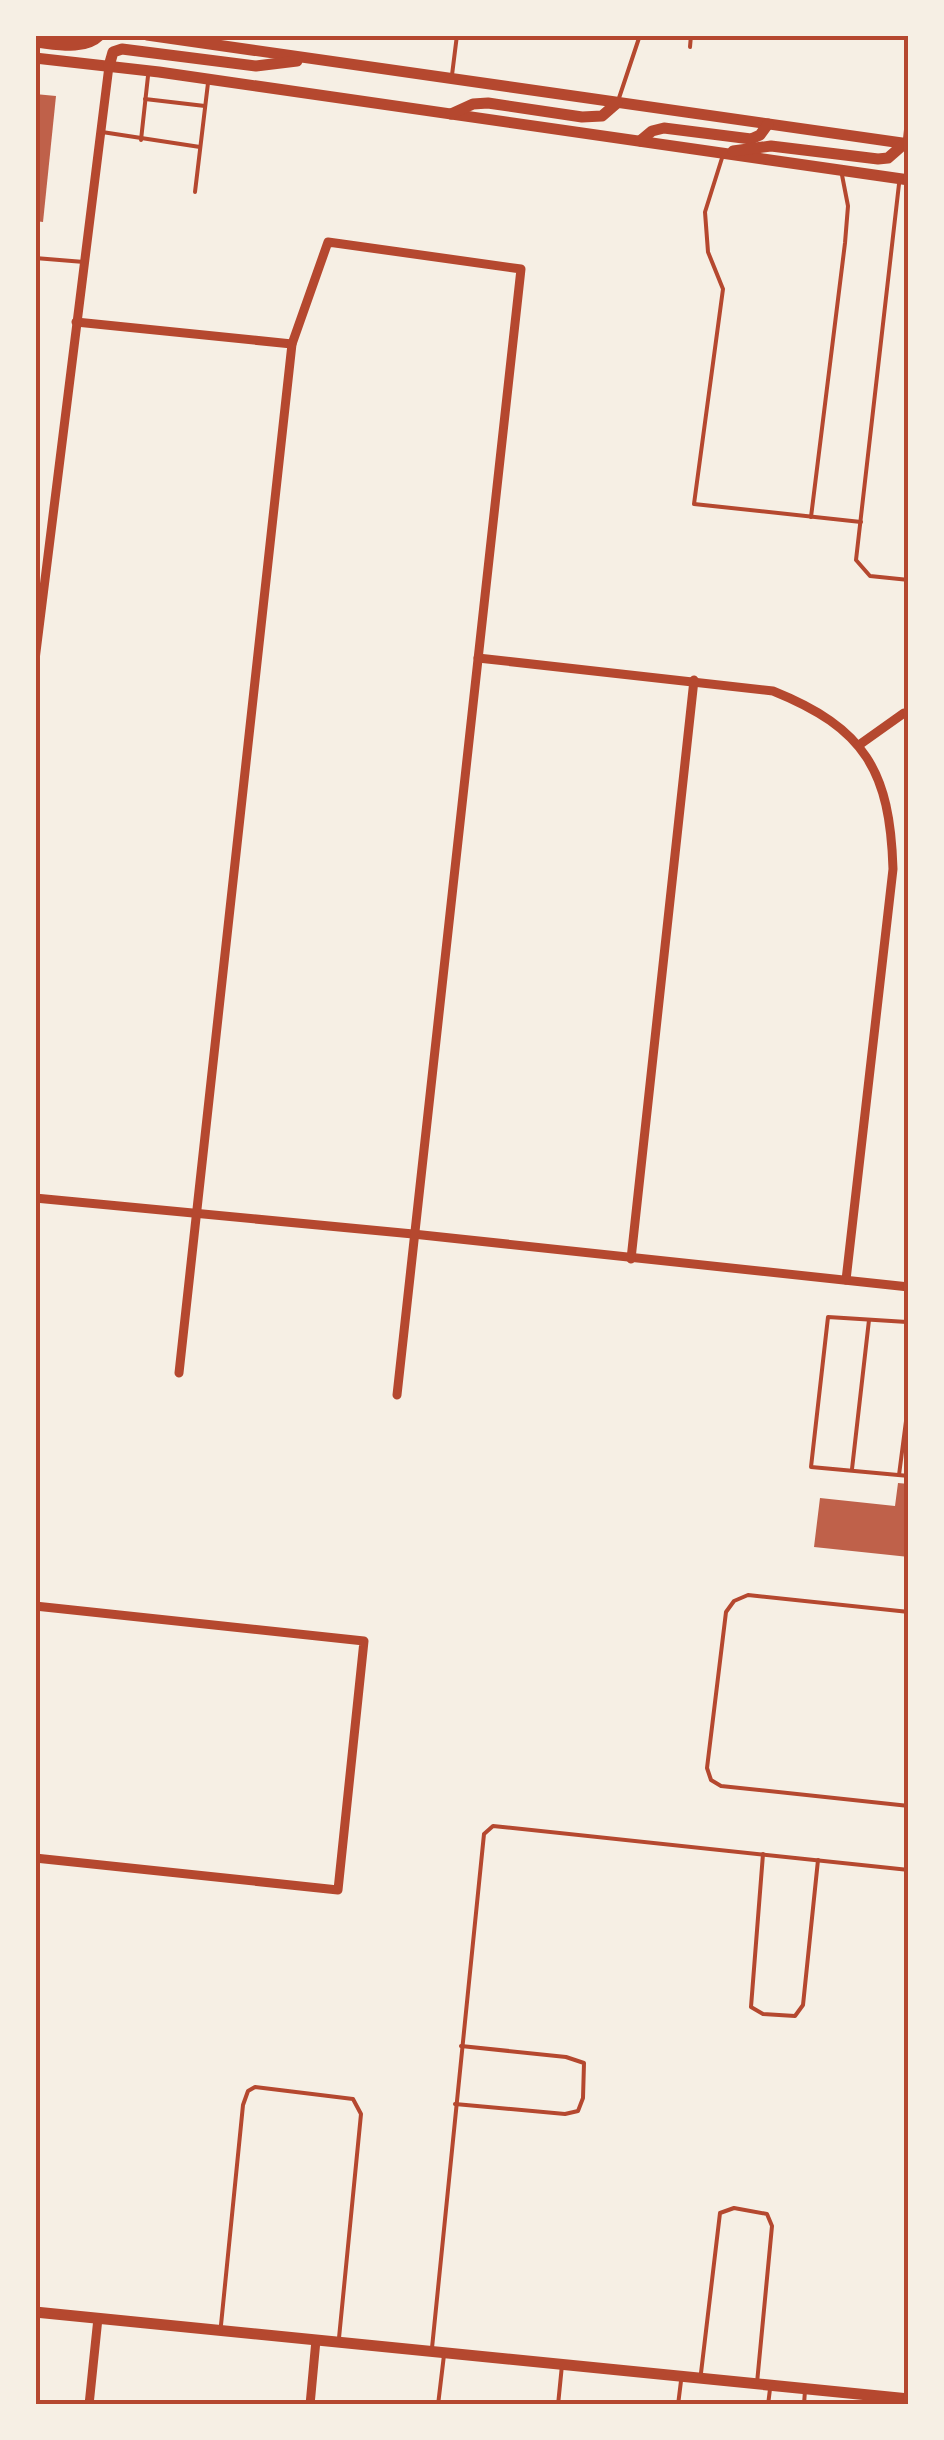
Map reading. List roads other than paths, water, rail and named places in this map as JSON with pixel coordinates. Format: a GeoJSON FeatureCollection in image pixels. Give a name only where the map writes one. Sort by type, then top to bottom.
{"type":"FeatureCollection","features":[{"type":"Feature","properties":{"kind":"main road"},"geometry":{"type":"LineString","coordinates":[[35,42],[80,45],[92,43],[100,35]]}},
{"type":"Feature","properties":{"kind":"main road"},"geometry":{"type":"LineString","coordinates":[[147,35],[907,144]]}},
{"type":"Feature","properties":{"kind":"main road"},"geometry":{"type":"LineString","coordinates":[[109,66],[113,52],[122,48],[256,66],[310,60]]}},
{"type":"Feature","properties":{"kind":"main road"},"geometry":{"type":"LineString","coordinates":[[35,58],[208,79],[904,180]]}},
{"type":"Feature","properties":{"kind":"main road"},"geometry":{"type":"LineString","coordinates":[[451,114],[473,104],[488,103],[582,117],[602,116],[618,102]]}},
{"type":"Feature","properties":{"kind":"main road"},"geometry":{"type":"LineString","coordinates":[[640,141],[664,128],[751,139],[768,124]]}},
{"type":"Feature","properties":{"kind":"main road"},"geometry":{"type":"LineString","coordinates":[[724,154],[771,146],[878,159],[888,158],[907,144]]}},
{"type":"Feature","properties":{"kind":"main road"},"geometry":{"type":"LineString","coordinates":[[35,2312],[806,2388],[891,2401],[909,2399]]}},
{"type":"Feature","properties":{"kind":"street"},"geometry":{"type":"LineString","coordinates":[[35,660],[109,66]]}},
{"type":"Feature","properties":{"kind":"street"},"geometry":{"type":"LineString","coordinates":[[178,1373],[292,344],[328,242],[521,269],[397,1395]]}},
{"type":"Feature","properties":{"kind":"street"},"geometry":{"type":"LineString","coordinates":[[76,322],[292,344]]}},
{"type":"Feature","properties":{"kind":"street"},"geometry":{"type":"LineString","coordinates":[[35,540],[50,541]]}},
{"type":"Feature","properties":{"kind":"street"},"geometry":{"type":"LineString","coordinates":[[478,658],[773,691],[832,720],[858,745],[878,780],[892,823],[893,870],[846,1280]]}},
{"type":"Feature","properties":{"kind":"street"},"geometry":{"type":"LineString","coordinates":[[631,1259],[694,680]]}},
{"type":"Feature","properties":{"kind":"street"},"geometry":{"type":"LineString","coordinates":[[858,745],[904,713]]}},
{"type":"Feature","properties":{"kind":"street"},"geometry":{"type":"LineString","coordinates":[[35,1198],[909,1287]]}},
{"type":"Feature","properties":{"kind":"street"},"geometry":{"type":"LineString","coordinates":[[35,1606],[364,1641],[338,1890],[35,1858]]}},
{"type":"Feature","properties":{"kind":"street"},"geometry":{"type":"LineString","coordinates":[[89,2405],[98,2318]]}},
{"type":"Feature","properties":{"kind":"street"},"geometry":{"type":"LineString","coordinates":[[310,2405],[316,2340]]}},
{"type":"Feature","properties":{"kind":"lane"},"geometry":{"type":"LineString","coordinates":[[452,79],[457,35]]}},
{"type":"Feature","properties":{"kind":"lane"},"geometry":{"type":"LineString","coordinates":[[618,102],[640,35]]}},
{"type":"Feature","properties":{"kind":"lane"},"geometry":{"type":"LineString","coordinates":[[690,47],[691,35]]}},
{"type":"Feature","properties":{"kind":"lane"},"geometry":{"type":"LineString","coordinates":[[141,140],[149,71]]}},
{"type":"Feature","properties":{"kind":"lane"},"geometry":{"type":"LineString","coordinates":[[195,192],[208,79]]}},
{"type":"Feature","properties":{"kind":"lane"},"geometry":{"type":"LineString","coordinates":[[146,99],[205,106]]}},
{"type":"Feature","properties":{"kind":"lane"},"geometry":{"type":"LineString","coordinates":[[907,144],[909,100]]}},
{"type":"Feature","properties":{"kind":"lane"},"geometry":{"type":"LineString","coordinates":[[100,132],[200,148]]}},
{"type":"Feature","properties":{"kind":"lane"},"geometry":{"type":"LineString","coordinates":[[724,154],[705,212],[708,252],[723,288],[694,504],[860,522]]}},
{"type":"Feature","properties":{"kind":"lane"},"geometry":{"type":"LineString","coordinates":[[811,517],[845,244],[848,206],[841,170]]}},
{"type":"Feature","properties":{"kind":"lane"},"geometry":{"type":"LineString","coordinates":[[904,180],[856,560],[870,576],[909,580]]}},
{"type":"Feature","properties":{"kind":"lane"},"geometry":{"type":"LineString","coordinates":[[35,258],[84,262]]}},
{"type":"Feature","properties":{"kind":"lane"},"geometry":{"type":"LineString","coordinates":[[909,1308],[908,1322],[828,1317],[811,1467],[909,1476]]}},
{"type":"Feature","properties":{"kind":"lane"},"geometry":{"type":"LineString","coordinates":[[852,1471],[869,1320]]}},
{"type":"Feature","properties":{"kind":"lane"},"geometry":{"type":"LineString","coordinates":[[900,1476],[909,1398]]}},
{"type":"Feature","properties":{"kind":"lane"},"geometry":{"type":"LineString","coordinates":[[909,1612],[748,1595],[734,1601],[726,1612],[707,1768],[711,1780],[722,1786],[909,1806]]}},
{"type":"Feature","properties":{"kind":"lane"},"geometry":{"type":"LineString","coordinates":[[438,2405],[455,2104],[484,1834],[493,1826],[909,1870]]}},
{"type":"Feature","properties":{"kind":"lane"},"geometry":{"type":"LineString","coordinates":[[762,1854],[750,2007],[763,2014],[795,2016],[803,2006],[818,1860]]}},
{"type":"Feature","properties":{"kind":"lane"},"geometry":{"type":"LineString","coordinates":[[455,2104],[565,2114],[578,2111],[583,2098],[584,2063],[566,2057],[461,2046]]}},
{"type":"Feature","properties":{"kind":"lane"},"geometry":{"type":"LineString","coordinates":[[220,2331],[243,2104],[248,2091],[255,2087],[353,2098],[361,2114],[338,2343]]}},
{"type":"Feature","properties":{"kind":"lane"},"geometry":{"type":"LineString","coordinates":[[35,2181],[35,2192]]}},
{"type":"Feature","properties":{"kind":"lane"},"geometry":{"type":"LineString","coordinates":[[700,2378],[720,2213],[734,2208],[768,2214],[772,2226],[764,2384],[768,2405]]}},
{"type":"Feature","properties":{"kind":"lane"},"geometry":{"type":"LineString","coordinates":[[558,2405],[562,2364]]}},
{"type":"Feature","properties":{"kind":"lane"},"geometry":{"type":"LineString","coordinates":[[678,2405],[682,2376]]}},
{"type":"Feature","properties":{"kind":"lane"},"geometry":{"type":"LineString","coordinates":[[804,2405],[806,2388]]}}]}
